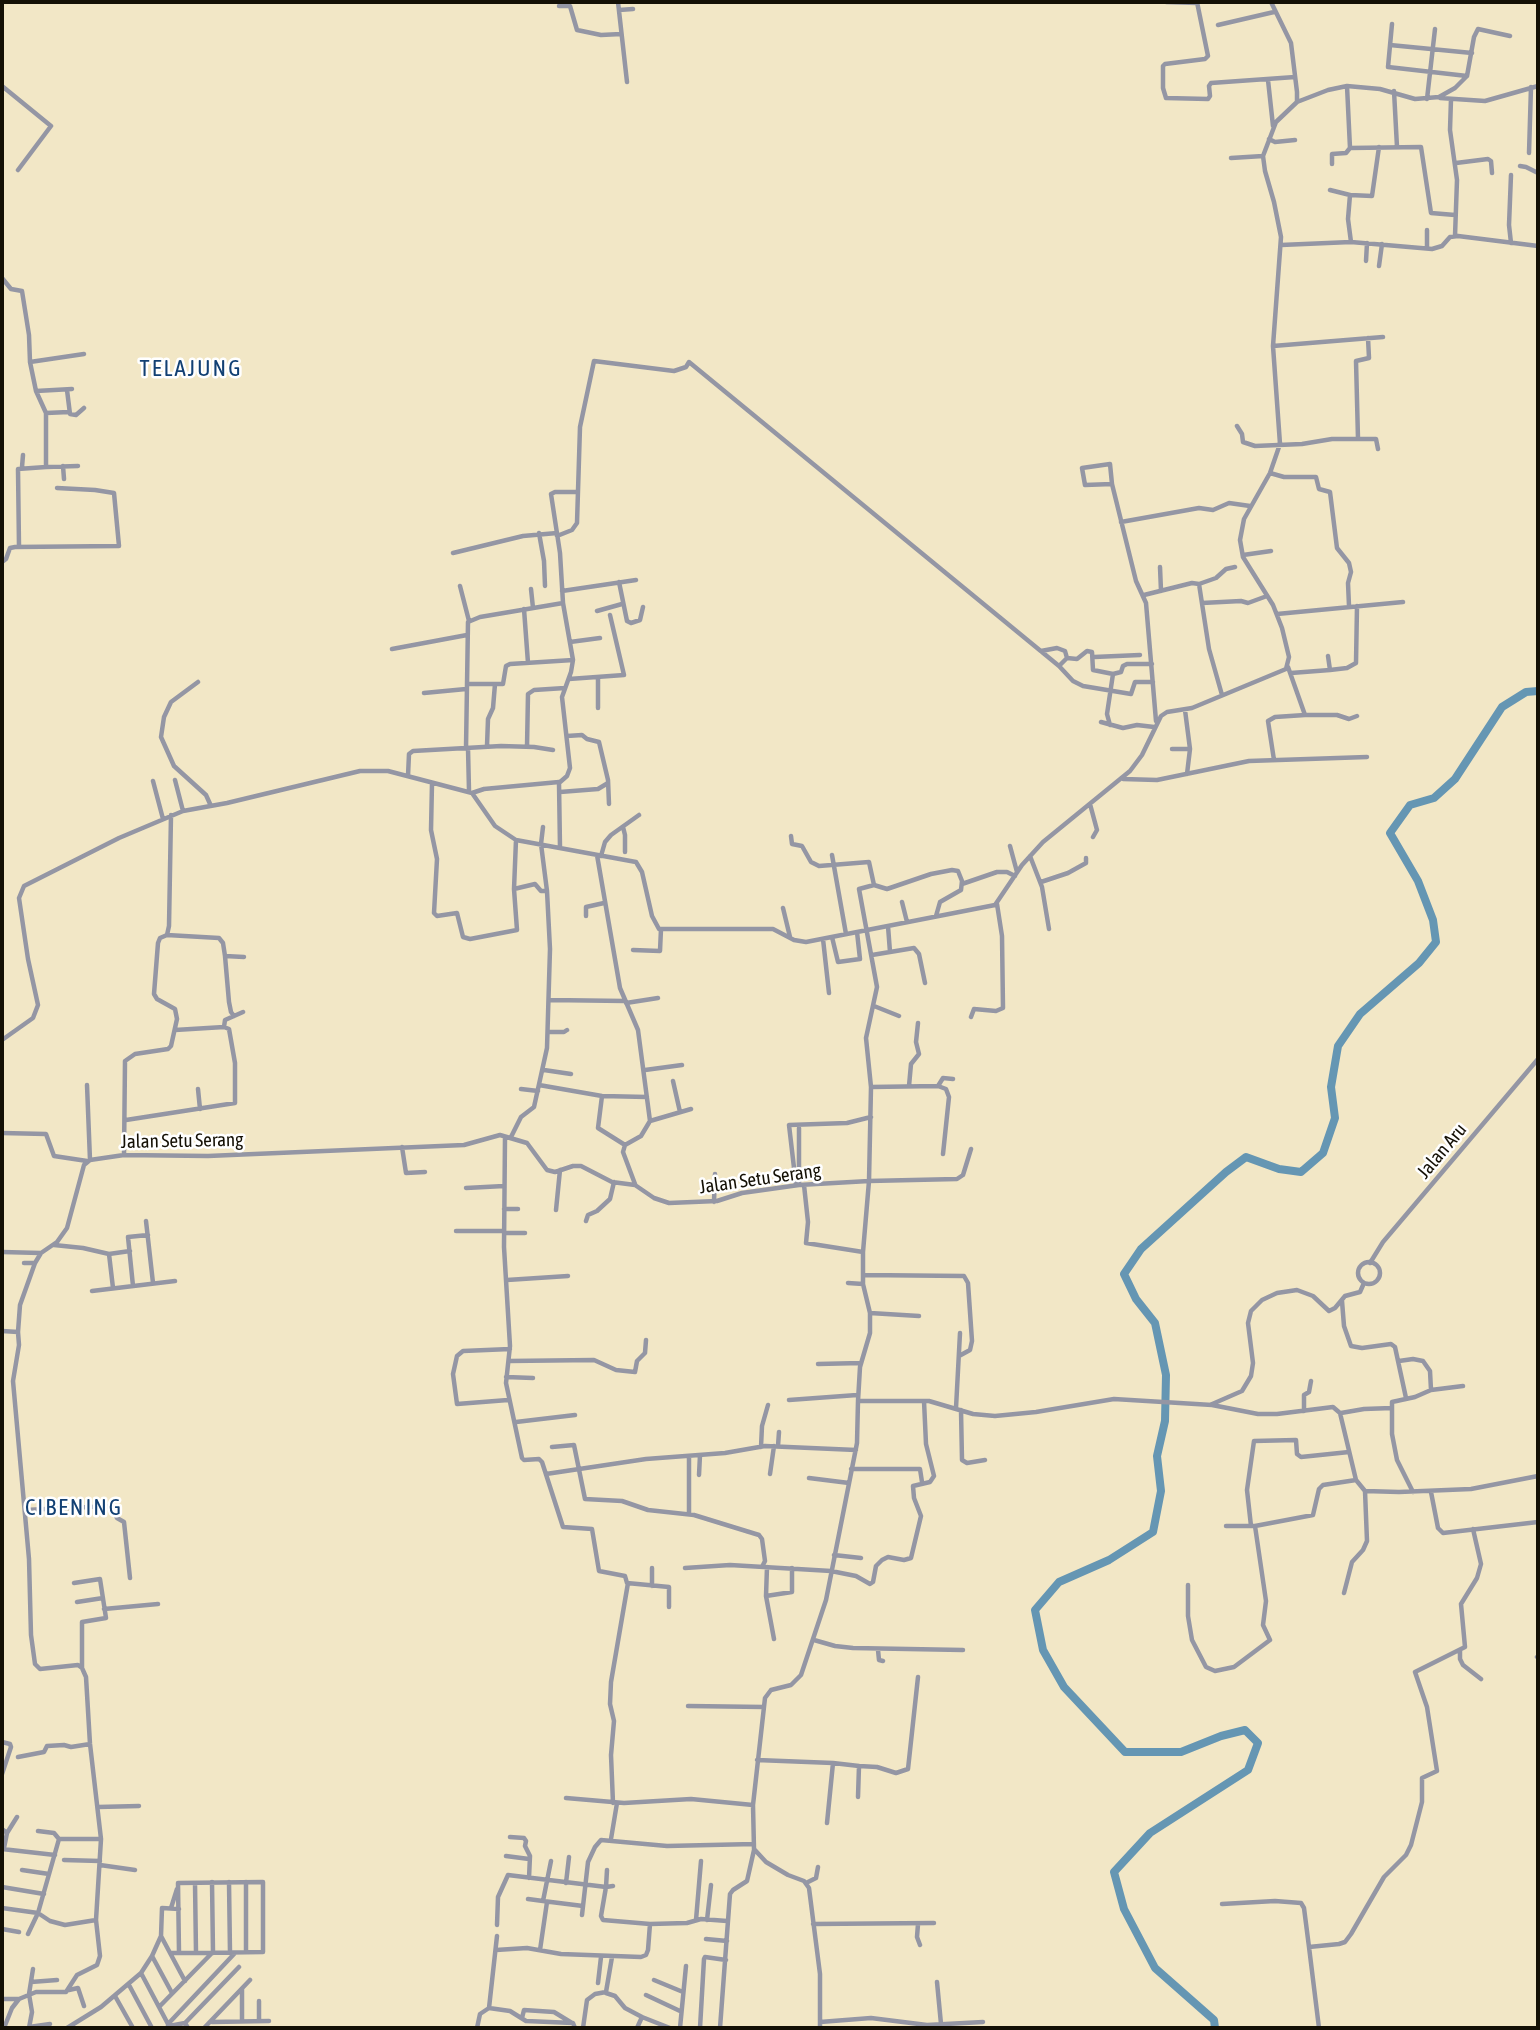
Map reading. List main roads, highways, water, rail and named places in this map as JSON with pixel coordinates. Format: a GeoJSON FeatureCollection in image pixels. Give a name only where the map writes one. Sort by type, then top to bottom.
{"type":"FeatureCollection","features":[{"type":"Feature","properties":{"kind":"waterway"},"geometry":{"type":"LineString","coordinates":[[1215,2028],[1214,2020],[1155,1968],[1124,1909],[1114,1872],[1150,1833],[1248,1770],[1258,1743],[1245,1730],[1221,1736],[1181,1752],[1125,1752],[1064,1687],[1043,1650],[1035,1610],[1059,1582],[1109,1560],[1153,1532],[1161,1491],[1157,1456],[1165,1421],[1166,1375],[1155,1323],[1136,1299],[1124,1274],[1141,1249],[1246,1157],[1279,1169],[1301,1172],[1323,1153],[1335,1118],[1331,1087],[1338,1046],[1360,1014],[1419,963],[1436,942],[1433,920],[1418,881],[1390,833],[1410,805],[1434,798],[1455,779],[1502,707],[1526,692],[1538,691]]}},
{"type":"Feature","properties":{"kind":"district","name":"TELAJUNG"},"geometry":{"type":"Point","coordinates":[191,369]}},
{"type":"Feature","properties":{"kind":"district","name":"CIBENING"},"geometry":{"type":"Point","coordinates":[74,1508]}}]}
